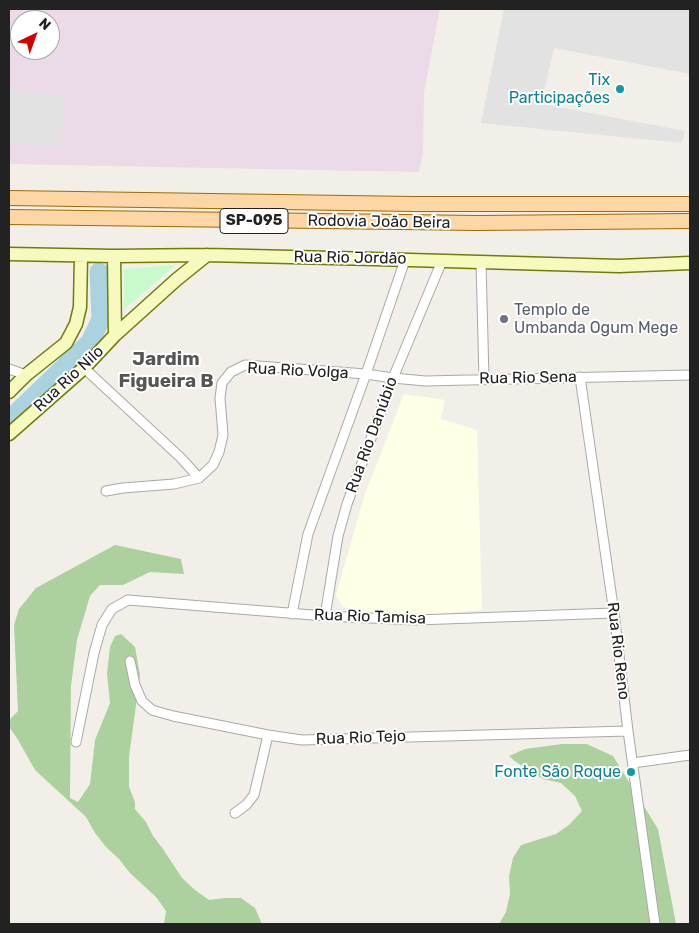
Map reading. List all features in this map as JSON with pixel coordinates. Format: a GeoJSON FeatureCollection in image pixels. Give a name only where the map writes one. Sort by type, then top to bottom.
{"type":"FeatureCollection","features":[{"type":"Feature","properties":{"kind":"main road","name":"Rodovia João Beira"},"geometry":{"type":"LineString","coordinates":[[9,198],[414,204],[690,204]]}},
{"type":"Feature","properties":{"kind":"main road","name":"Rodovia João Beira"},"geometry":{"type":"LineString","coordinates":[[9,217],[478,224],[690,222]]}},
{"type":"Feature","properties":{"kind":"street","name":"Rua Rio Jordão"},"geometry":{"type":"LineString","coordinates":[[9,254],[81,256],[207,255],[619,266],[690,263]]}},
{"type":"Feature","properties":{"kind":"street"},"geometry":{"type":"LineString","coordinates":[[115,335],[207,255]]}},
{"type":"Feature","properties":{"kind":"street"},"geometry":{"type":"LineString","coordinates":[[9,392],[26,375],[66,343],[76,324],[80,307],[81,256]]}},
{"type":"Feature","properties":{"kind":"street","name":"Rua Rio Nilo"},"geometry":{"type":"LineString","coordinates":[[9,434],[84,368],[115,335],[114,256]]}},
{"type":"Feature","properties":{"kind":"street","name":"Rua Rio Danúbio"},"geometry":{"type":"LineString","coordinates":[[292,614],[308,534],[405,260]]}},
{"type":"Feature","properties":{"kind":"street","name":"Rua Rio Danúbio"},"geometry":{"type":"LineString","coordinates":[[325,616],[338,536],[347,504],[393,378],[442,261]]}},
{"type":"Feature","properties":{"kind":"street"},"geometry":{"type":"LineString","coordinates":[[481,262],[484,379]]}},
{"type":"Feature","properties":{"kind":"street","name":"Rua Rio Volga"},"geometry":{"type":"LineString","coordinates":[[199,478],[213,465],[219,452],[222,435],[220,398],[222,383],[231,372],[245,366],[366,374]]}},
{"type":"Feature","properties":{"kind":"street"},"geometry":{"type":"LineString","coordinates":[[84,368],[181,458],[199,478],[174,484],[106,491]]}},
{"type":"Feature","properties":{"kind":"street"},"geometry":{"type":"LineString","coordinates":[[9,369],[26,375]]}},
{"type":"Feature","properties":{"kind":"street","name":"Rua Rio Sena"},"geometry":{"type":"LineString","coordinates":[[366,374],[425,381],[690,375]]}},
{"type":"Feature","properties":{"kind":"street","name":"Rua Rio Reno"},"geometry":{"type":"LineString","coordinates":[[580,377],[655,924]]}},
{"type":"Feature","properties":{"kind":"street","name":"Rua Rio Tamisa"},"geometry":{"type":"LineString","coordinates":[[76,742],[94,653],[102,625],[112,609],[128,600],[292,614],[416,620],[614,614]]}},
{"type":"Feature","properties":{"kind":"street","name":"Rua Rio Tejo"},"geometry":{"type":"LineString","coordinates":[[130,660],[135,685],[142,701],[152,710],[268,735],[302,740],[628,731]]}},
{"type":"Feature","properties":{"kind":"street"},"geometry":{"type":"LineString","coordinates":[[235,813],[246,805],[254,795],[268,735]]}},
{"type":"Feature","properties":{"kind":"street"},"geometry":{"type":"LineString","coordinates":[[633,763],[690,755]]}},
{"type":"Feature","properties":{"kind":"shaded area"},"geometry":{"type":"Polygon","coordinates":[[[9,9],[440,9],[424,92],[423,153],[419,172],[9,164],[9,9]]]}},
{"type":"Feature","properties":{"kind":"shaded area"},"geometry":{"type":"Polygon","coordinates":[[[504,9],[690,9],[690,74],[554,48],[543,95],[543,104],[685,131],[682,143],[481,123],[504,9]]]}},
{"type":"Feature","properties":{"kind":"shaded area"},"geometry":{"type":"Polygon","coordinates":[[[9,91],[63,96],[62,146],[9,144],[9,91]]]}},
{"type":"Feature","properties":{"kind":"shaded area"},"geometry":{"type":"Polygon","coordinates":[[[404,394],[445,400],[441,419],[477,430],[482,610],[412,616],[362,614],[342,606],[336,595],[365,494],[404,394]]]}},
{"type":"Feature","properties":{"kind":"green space"},"geometry":{"type":"Polygon","coordinates":[[[176,265],[124,309],[124,269],[176,265]]]}},
{"type":"Feature","properties":{"kind":"green space"},"geometry":{"type":"Polygon","coordinates":[[[115,545],[181,559],[184,574],[150,572],[123,585],[100,585],[90,596],[77,640],[71,686],[70,798],[78,802],[90,784],[95,740],[110,703],[107,673],[110,647],[115,636],[121,634],[135,647],[140,675],[129,757],[129,787],[135,802],[135,809],[146,822],[153,836],[182,878],[195,890],[209,900],[241,898],[255,908],[262,924],[164,924],[166,911],[156,897],[106,847],[86,817],[35,770],[9,727],[9,720],[18,711],[14,625],[19,609],[36,588],[115,545]]]}},
{"type":"Feature","properties":{"kind":"green space"},"geometry":{"type":"Polygon","coordinates":[[[562,744],[587,744],[613,756],[658,829],[676,924],[499,924],[506,912],[510,894],[509,876],[513,858],[521,845],[556,834],[569,825],[582,811],[575,796],[561,783],[543,779],[509,756],[525,749],[562,744]]]}},
{"type":"Feature","properties":{"kind":"waterway"},"geometry":{"type":"LineString","coordinates":[[9,420],[90,342],[101,319],[99,272]]}},
{"type":"Feature","properties":{"kind":"place","name":"Tix Participações"},"geometry":{"type":"Point","coordinates":[620,89]}},
{"type":"Feature","properties":{"kind":"place","name":"Templo de Umbanda Ogum Mege"},"geometry":{"type":"Point","coordinates":[504,319]}},
{"type":"Feature","properties":{"kind":"place","name":"Fonte São Roque"},"geometry":{"type":"Point","coordinates":[631,772]}},
{"type":"Feature","properties":{"kind":"district","name":"Jardim Figueira B"},"geometry":{"type":"Point","coordinates":[166,371]}}]}
